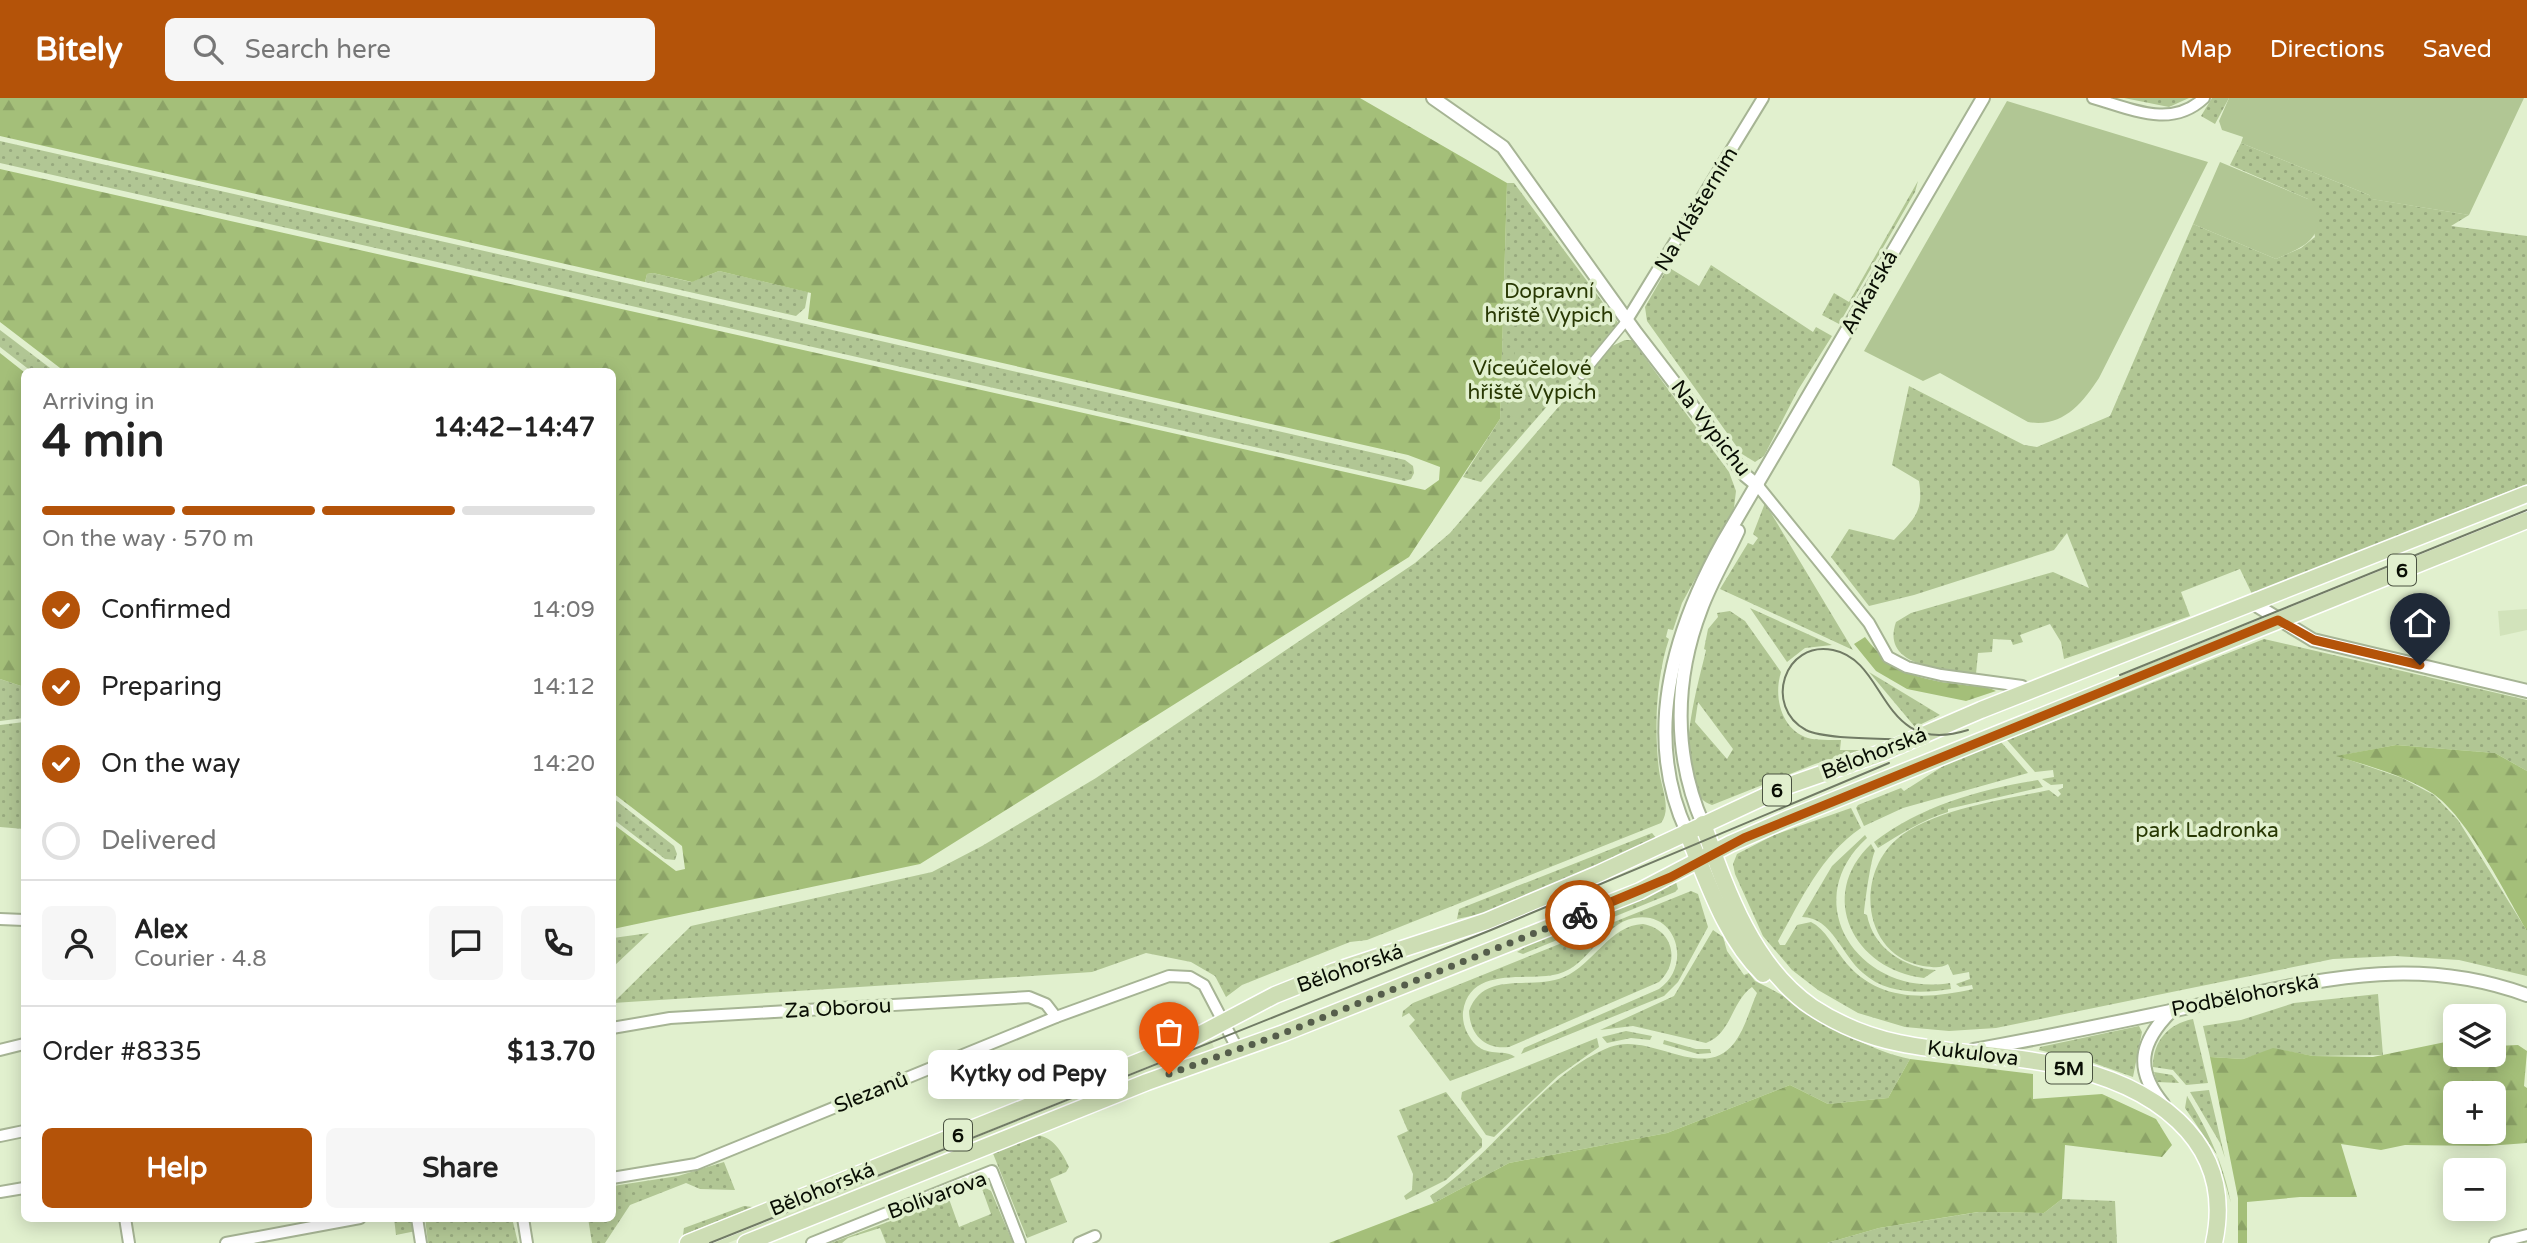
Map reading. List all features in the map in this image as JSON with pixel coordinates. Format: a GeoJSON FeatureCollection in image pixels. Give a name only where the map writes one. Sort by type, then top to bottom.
{"type":"FeatureCollection","features":[{"type":"Feature","properties":{"kind":"main road","name":"Bělohorská"},"geometry":{"type":"LineString","coordinates":[[688,1243],[1170,1049],[1265,999],[1321,976],[1487,921],[1598,874],[1787,786],[1884,752],[2527,494]]}},
{"type":"Feature","properties":{"kind":"main road","name":"Bělohorská"},"geometry":{"type":"LineString","coordinates":[[746,1243],[1147,1082],[1238,1050],[1640,891],[1706,857],[1894,775],[2138,680],[2278,620],[2527,520]]}},
{"type":"Feature","properties":{"kind":"main road","name":"5M"},"geometry":{"type":"LineString","coordinates":[[1703,824],[1706,857]]}},
{"type":"Feature","properties":{"kind":"main road","name":"5M"},"geometry":{"type":"LineString","coordinates":[[1687,832],[1706,857]]}},
{"type":"Feature","properties":{"kind":"main road","name":"Kukulova"},"geometry":{"type":"LineString","coordinates":[[1706,857],[1759,954],[1800,998],[1839,1022],[1872,1037],[2071,1068],[2114,1082],[2168,1110],[2197,1139],[2211,1167],[2219,1211],[2214,1243]]}},
{"type":"Feature","properties":{"kind":"street","name":"Na Vypichu"},"geometry":{"type":"LineString","coordinates":[[1433,98],[1503,147],[1627,320],[1741,469],[1758,486],[1869,623],[1888,657],[1907,667],[1941,675],[2022,687],[2025,694]]}},
{"type":"Feature","properties":{"kind":"street","name":"Na Klášterním"},"geometry":{"type":"LineString","coordinates":[[1627,320],[1763,98]]}},
{"type":"Feature","properties":{"kind":"street","name":"Ankarská"},"geometry":{"type":"LineString","coordinates":[[1687,832],[1672,796],[1666,763],[1672,661],[1699,586],[1983,98]]}},
{"type":"Feature","properties":{"kind":"street"},"geometry":{"type":"LineString","coordinates":[[2093,98],[2161,118],[2184,113],[2204,98]]}},
{"type":"Feature","properties":{"kind":"street"},"geometry":{"type":"LineString","coordinates":[[1582,375],[1627,320]]}},
{"type":"Feature","properties":{"kind":"street","name":"Ankarská"},"geometry":{"type":"LineString","coordinates":[[1703,824],[1687,785],[1682,757],[1680,710],[1684,674],[1701,608],[1758,486]]}},
{"type":"Feature","properties":{"kind":"street"},"geometry":{"type":"LineString","coordinates":[[2254,604],[2314,640],[2527,691]]}},
{"type":"Feature","properties":{"kind":"street"},"geometry":{"type":"LineString","coordinates":[[0,919],[21,920]]}},
{"type":"Feature","properties":{"kind":"street","name":"Podbělohorská"},"geometry":{"type":"LineString","coordinates":[[1964,1051],[2349,974],[2442,975],[2485,982],[2527,995]]}},
{"type":"Feature","properties":{"kind":"street","name":"Slezanů"},"geometry":{"type":"LineString","coordinates":[[616,1177],[696,1164],[1056,1017],[1177,975],[1194,978],[1204,985],[1225,1021]]}},
{"type":"Feature","properties":{"kind":"street","name":"Za Oborou"},"geometry":{"type":"LineString","coordinates":[[616,1027],[670,1018],[1029,997],[1046,1004],[1056,1017]]}},
{"type":"Feature","properties":{"kind":"street"},"geometry":{"type":"LineString","coordinates":[[2168,1110],[2153,1093],[2144,1073],[2143,1056],[2159,1023],[2172,1010]]}},
{"type":"Feature","properties":{"kind":"street"},"geometry":{"type":"LineString","coordinates":[[1225,1021],[1238,1050]]}},
{"type":"Feature","properties":{"kind":"street"},"geometry":{"type":"LineString","coordinates":[[0,1050],[21,1045]]}},
{"type":"Feature","properties":{"kind":"street"},"geometry":{"type":"LineString","coordinates":[[0,1136],[21,1132]]}},
{"type":"Feature","properties":{"kind":"street","name":"Bolívarova"},"geometry":{"type":"LineString","coordinates":[[812,1243],[992,1171],[1020,1243]]}},
{"type":"Feature","properties":{"kind":"street"},"geometry":{"type":"LineString","coordinates":[[0,1192],[21,1188]]}},
{"type":"Feature","properties":{"kind":"street"},"geometry":{"type":"LineString","coordinates":[[125,1222],[129,1243]]}},
{"type":"Feature","properties":{"kind":"street"},"geometry":{"type":"LineString","coordinates":[[226,1243],[339,1222]]}},
{"type":"Feature","properties":{"kind":"street"},"geometry":{"type":"LineString","coordinates":[[418,1222],[421,1243]]}},
{"type":"Feature","properties":{"kind":"street"},"geometry":{"type":"LineString","coordinates":[[524,1222],[527,1243]]}},
{"type":"Feature","properties":{"kind":"street"},"geometry":{"type":"LineString","coordinates":[[2495,1243],[2527,1235]]}},
{"type":"Feature","properties":{"kind":"street"},"geometry":{"type":"LineString","coordinates":[[1079,1243],[1095,1236]]}},
{"type":"Feature","properties":{"kind":"shaded area"},"geometry":{"type":"Polygon","coordinates":[[[2527,609],[2527,630],[2500,636],[2498,611],[2527,609]]]}},
{"type":"Feature","properties":{"kind":"shaded area"},"geometry":{"type":"Polygon","coordinates":[[[1210,1037],[1214,1048],[1209,1050],[1210,1053],[1146,1075],[728,1243],[706,1243],[1210,1037]]]}},
{"type":"Feature","properties":{"kind":"green space"},"geometry":{"type":"Polygon","coordinates":[[[0,98],[1360,98],[1507,183],[1500,419],[1409,557],[920,864],[616,928],[616,826],[676,871],[685,869],[682,846],[616,795],[616,368],[60,368],[0,322],[0,169],[1425,490],[1439,480],[1440,467],[1408,455],[808,319],[811,293],[719,271],[692,282],[653,273],[647,274],[645,282],[0,136],[0,98]]]}},
{"type":"Feature","properties":{"kind":"green space"},"geometry":{"type":"Polygon","coordinates":[[[2124,98],[2189,98],[2169,107],[2124,98]]]}},
{"type":"Feature","properties":{"kind":"green space"},"geometry":{"type":"Polygon","coordinates":[[[2212,98],[2229,98],[2215,124],[2201,116],[2212,98]]]}},
{"type":"Feature","properties":{"kind":"green space"},"geometry":{"type":"Polygon","coordinates":[[[2229,98],[2524,98],[2469,215],[2371,199],[2369,195],[2241,143],[2243,137],[2222,130],[2219,121],[2229,98]]]}},
{"type":"Feature","properties":{"kind":"green space"},"geometry":{"type":"Polygon","coordinates":[[[2007,101],[2208,162],[2099,378],[2086,397],[2070,412],[2061,418],[2040,423],[2028,422],[1940,373],[1923,381],[1864,351],[2007,101]]]}},
{"type":"Feature","properties":{"kind":"green space"},"geometry":{"type":"Polygon","coordinates":[[[0,141],[1405,460],[1413,466],[1414,473],[1411,479],[1405,481],[0,163],[0,141]]]}},
{"type":"Feature","properties":{"kind":"green space"},"geometry":{"type":"Polygon","coordinates":[[[2241,143],[2369,195],[2372,199],[2469,215],[2451,226],[2527,236],[2527,484],[2252,594],[2240,569],[2181,592],[2190,616],[2064,659],[2061,642],[2050,624],[2020,635],[2023,642],[2013,645],[2011,640],[1993,639],[1992,652],[1978,653],[1976,674],[1933,667],[1906,657],[1897,649],[1894,637],[1896,622],[1911,613],[2053,572],[2089,588],[2067,533],[2054,550],[1914,595],[1869,606],[1831,557],[1849,529],[1894,540],[1919,508],[1919,481],[1892,465],[1909,386],[2024,445],[2037,447],[2110,416],[2193,224],[2276,259],[2301,248],[2315,237],[2308,199],[2230,165],[2241,143]]]}},
{"type":"Feature","properties":{"kind":"green space"},"geometry":{"type":"Polygon","coordinates":[[[2220,162],[2308,199],[2320,213],[2312,238],[2300,248],[2276,259],[2193,224],[2220,162]]]}},
{"type":"Feature","properties":{"kind":"green space"},"geometry":{"type":"Polygon","coordinates":[[[1918,181],[1915,192],[1839,324],[1822,315],[1834,293],[1849,302],[1918,181]]]}},
{"type":"Feature","properties":{"kind":"green space","name":"Dopravní hřiště Vypich"},"geometry":{"type":"Polygon","coordinates":[[[1507,183],[1514,183],[1619,324],[1481,482],[1463,477],[1500,419],[1507,183]]]}},
{"type":"Feature","properties":{"kind":"green space"},"geometry":{"type":"Polygon","coordinates":[[[1711,265],[1813,332],[1816,327],[1832,336],[1798,390],[1764,456],[1755,462],[1742,454],[1647,321],[1645,307],[1668,267],[1699,286],[1711,265]]]}},
{"type":"Feature","properties":{"kind":"green space"},"geometry":{"type":"Polygon","coordinates":[[[719,271],[808,292],[805,308],[796,316],[645,282],[647,274],[653,273],[691,282],[719,271]]]}},
{"type":"Feature","properties":{"kind":"green space"},"geometry":{"type":"Polygon","coordinates":[[[0,330],[50,368],[27,368],[0,347],[0,330]]]}},
{"type":"Feature","properties":{"kind":"green space"},"geometry":{"type":"Polygon","coordinates":[[[1625,340],[1632,340],[1729,472],[1736,491],[1734,508],[1682,603],[1673,630],[1668,629],[1666,637],[1669,639],[1661,670],[1657,721],[1659,770],[1666,805],[1661,823],[1367,940],[1350,942],[1242,985],[1226,997],[1215,976],[1191,962],[1146,953],[1092,972],[616,1003],[691,926],[932,872],[982,846],[1096,778],[1415,563],[1450,533],[1610,347],[1625,340]]]}},
{"type":"Feature","properties":{"kind":"green space","name":"Víceúčelové hřiště Vypich"},"geometry":{"type":"Polygon","coordinates":[[[1516,349],[1556,361],[1545,400],[1504,388],[1516,349]]]}},
{"type":"Feature","properties":{"kind":"green space"},"geometry":{"type":"Polygon","coordinates":[[[0,353],[21,370],[21,686],[0,679],[0,353]]]}},
{"type":"Feature","properties":{"kind":"green space"},"geometry":{"type":"Polygon","coordinates":[[[1511,395],[1526,400],[1519,419],[1505,413],[1511,395]]]}},
{"type":"Feature","properties":{"kind":"green space"},"geometry":{"type":"Polygon","coordinates":[[[1765,503],[1853,650],[1720,589],[1748,543],[1753,545],[1758,538],[1753,534],[1765,503]]]}},
{"type":"Feature","properties":{"kind":"green space"},"geometry":{"type":"Polygon","coordinates":[[[1750,608],[1832,645],[1805,648],[1787,662],[1750,608]]]}},
{"type":"Feature","properties":{"kind":"green space"},"geometry":{"type":"Polygon","coordinates":[[[1730,611],[1745,621],[1781,672],[1779,702],[1792,728],[1808,738],[1841,740],[1840,750],[1860,750],[1815,764],[1712,805],[1698,795],[1690,778],[1689,732],[1708,629],[1718,617],[1717,613],[1730,611]],[[1698,702],[1695,722],[1727,759],[1733,749],[1698,702]]]}},
{"type":"Feature","properties":{"kind":"green space"},"geometry":{"type":"Polygon","coordinates":[[[1865,637],[1886,659],[1909,673],[1934,681],[1985,687],[1996,691],[1966,701],[1907,689],[1876,671],[1854,644],[1865,637]]]}},
{"type":"Feature","properties":{"kind":"green space","name":"park Ladronka"},"geometry":{"type":"Polygon","coordinates":[[[2264,639],[2527,700],[2527,771],[2495,753],[2396,745],[2338,756],[2402,778],[2434,795],[2458,820],[2527,931],[2527,976],[2459,960],[2395,956],[2333,959],[1996,1028],[1949,1031],[1905,1027],[1858,1013],[1818,990],[1792,970],[1763,936],[1735,874],[1733,864],[1737,854],[1774,835],[1851,808],[1861,828],[1834,851],[1813,879],[1778,941],[1780,945],[1785,945],[1797,925],[1811,922],[1825,934],[1856,973],[1886,990],[1919,996],[1973,989],[1972,985],[1960,987],[1956,984],[1970,979],[1969,972],[1953,975],[1948,964],[1939,967],[1923,966],[1903,959],[1887,947],[1871,912],[1875,872],[1884,854],[1897,839],[1912,829],[1949,813],[2049,790],[2058,797],[2061,794],[2058,790],[2063,788],[2063,784],[2051,785],[2042,779],[2054,777],[2053,770],[2035,772],[2007,740],[2264,639]]]}},
{"type":"Feature","properties":{"kind":"green space"},"geometry":{"type":"Polygon","coordinates":[[[1869,672],[1940,715],[1915,727],[1869,672]]]}},
{"type":"Feature","properties":{"kind":"green space"},"geometry":{"type":"Polygon","coordinates":[[[0,679],[21,686],[21,718],[0,721],[0,679]]]}},
{"type":"Feature","properties":{"kind":"green space"},"geometry":{"type":"Polygon","coordinates":[[[21,722],[21,829],[0,827],[0,725],[21,722]]]}},
{"type":"Feature","properties":{"kind":"green space"},"geometry":{"type":"Polygon","coordinates":[[[2001,742],[2028,773],[1903,808],[1864,826],[1856,808],[1858,805],[1901,788],[1904,791],[1951,761],[2001,742]]]}},
{"type":"Feature","properties":{"kind":"green space"},"geometry":{"type":"Polygon","coordinates":[[[2396,745],[2495,753],[2527,771],[2527,931],[2472,837],[2445,804],[2432,793],[2409,781],[2336,756],[2396,745]]]}},
{"type":"Feature","properties":{"kind":"green space"},"geometry":{"type":"Polygon","coordinates":[[[2038,780],[2043,787],[1948,809],[1948,812],[1920,823],[1878,848],[1874,842],[1911,818],[1952,801],[1994,788],[2038,780]]]}},
{"type":"Feature","properties":{"kind":"green space"},"geometry":{"type":"Polygon","coordinates":[[[616,800],[674,846],[677,854],[675,860],[665,859],[616,821],[616,800]]]}},
{"type":"Feature","properties":{"kind":"green space"},"geometry":{"type":"Polygon","coordinates":[[[1652,833],[1658,840],[1495,911],[1457,919],[1459,909],[1652,833]]]}},
{"type":"Feature","properties":{"kind":"green space"},"geometry":{"type":"Polygon","coordinates":[[[1865,835],[1867,838],[1846,864],[1837,890],[1838,916],[1848,941],[1866,961],[1889,976],[1918,984],[1950,983],[1951,989],[1916,992],[1882,985],[1856,966],[1821,923],[1802,917],[1832,866],[1865,835]]]}},
{"type":"Feature","properties":{"kind":"green space"},"geometry":{"type":"Polygon","coordinates":[[[1871,844],[1875,851],[1864,914],[1867,915],[1876,937],[1892,954],[1913,965],[1936,970],[1924,978],[1899,972],[1878,961],[1862,946],[1851,928],[1845,907],[1846,886],[1855,864],[1871,844]]]}},
{"type":"Feature","properties":{"kind":"green space"},"geometry":{"type":"Polygon","coordinates":[[[1676,882],[1678,889],[1675,892],[1523,954],[1517,952],[1536,940],[1676,882]]]}},
{"type":"Feature","properties":{"kind":"green space"},"geometry":{"type":"Polygon","coordinates":[[[1691,891],[1698,894],[1708,927],[1678,982],[1664,996],[1521,1054],[1524,1048],[1659,989],[1669,979],[1675,968],[1677,955],[1670,931],[1649,918],[1634,918],[1613,928],[1569,970],[1545,976],[1501,978],[1476,987],[1468,997],[1463,1012],[1466,1030],[1481,1049],[1515,1057],[1450,1081],[1409,1026],[1415,1020],[1409,1013],[1402,1017],[1403,1011],[1413,1003],[1691,891]]]}},
{"type":"Feature","properties":{"kind":"green space"},"geometry":{"type":"Polygon","coordinates":[[[1643,924],[1661,932],[1671,947],[1670,965],[1659,982],[1509,1047],[1486,1043],[1472,1027],[1469,1011],[1476,998],[1486,990],[1497,985],[1551,981],[1564,977],[1584,964],[1621,931],[1643,924]]]}},
{"type":"Feature","properties":{"kind":"green space"},"geometry":{"type":"Polygon","coordinates":[[[1713,930],[1723,937],[1727,951],[1744,975],[1749,973],[1755,981],[1849,1036],[1910,1059],[1888,1098],[1828,1104],[1790,1085],[1667,1133],[1509,1163],[1434,1203],[1430,1196],[1476,1160],[1540,1095],[1586,1059],[1610,1047],[1626,1044],[1642,1045],[1693,1058],[1708,1058],[1722,1054],[1735,1042],[1745,1025],[1757,993],[1752,987],[1745,993],[1721,1032],[1706,1043],[1633,1026],[1600,1030],[1674,996],[1713,930]]]}},
{"type":"Feature","properties":{"kind":"green space"},"geometry":{"type":"Polygon","coordinates":[[[649,933],[616,964],[616,938],[649,933]]]}},
{"type":"Feature","properties":{"kind":"green space"},"geometry":{"type":"Polygon","coordinates":[[[2378,994],[2383,1055],[2313,1056],[2275,1049],[2243,1059],[2210,1057],[2203,1026],[2241,1020],[2294,1003],[2378,994]]]}},
{"type":"Feature","properties":{"kind":"green space"},"geometry":{"type":"Polygon","coordinates":[[[2193,1019],[2208,1083],[2186,1085],[2173,1070],[2153,1067],[2156,1049],[2164,1035],[2176,1025],[2193,1019]]]}},
{"type":"Feature","properties":{"kind":"green space"},"geometry":{"type":"Polygon","coordinates":[[[2139,1026],[2142,1032],[2133,1077],[2094,1063],[2039,1050],[2040,1047],[2139,1026]]]}},
{"type":"Feature","properties":{"kind":"green space"},"geometry":{"type":"Polygon","coordinates":[[[1626,1031],[1652,1036],[1650,1040],[1631,1038],[1607,1043],[1602,1037],[1626,1031]]]}},
{"type":"Feature","properties":{"kind":"green space"},"geometry":{"type":"Polygon","coordinates":[[[1597,1038],[1599,1047],[1558,1076],[1494,1137],[1486,1135],[1461,1099],[1462,1092],[1597,1038]]]}},
{"type":"Feature","properties":{"kind":"green space"},"geometry":{"type":"Polygon","coordinates":[[[1664,1040],[1696,1049],[1710,1049],[1711,1053],[1698,1054],[1663,1044],[1664,1040]]]}},
{"type":"Feature","properties":{"kind":"green space"},"geometry":{"type":"Polygon","coordinates":[[[2443,1042],[2443,1067],[2506,1067],[2506,1046],[2518,1045],[2527,1051],[2524,1086],[2527,1088],[2527,1143],[2487,1146],[2405,1145],[2381,1150],[2341,1144],[2357,1197],[2300,1197],[2247,1202],[2247,1243],[2238,1243],[2238,1198],[2210,1057],[2243,1059],[2273,1048],[2313,1056],[2373,1057],[2443,1042]]]}},
{"type":"Feature","properties":{"kind":"green space"},"geometry":{"type":"Polygon","coordinates":[[[1910,1059],[2033,1074],[2033,1099],[2102,1094],[2156,1119],[2172,1145],[2162,1157],[2065,1145],[2062,1199],[2044,1213],[1978,1212],[1879,1228],[1827,1243],[1329,1243],[1434,1203],[1509,1163],[1667,1133],[1790,1085],[1828,1104],[1888,1098],[1910,1059]]]}},
{"type":"Feature","properties":{"kind":"green space"},"geometry":{"type":"Polygon","coordinates":[[[2154,1072],[2172,1075],[2179,1083],[2157,1082],[2154,1072]]]}},
{"type":"Feature","properties":{"kind":"green space"},"geometry":{"type":"Polygon","coordinates":[[[2209,1090],[2225,1158],[2220,1143],[2190,1092],[2209,1090]]]}},
{"type":"Feature","properties":{"kind":"green space"},"geometry":{"type":"Polygon","coordinates":[[[1446,1092],[1482,1139],[1482,1147],[1446,1180],[1406,1200],[1404,1196],[1412,1190],[1413,1174],[1397,1136],[1408,1131],[1399,1110],[1446,1092]]]}},
{"type":"Feature","properties":{"kind":"green space"},"geometry":{"type":"Polygon","coordinates":[[[2187,1096],[2202,1122],[2217,1155],[2185,1108],[2187,1096]]]}},
{"type":"Feature","properties":{"kind":"green space"},"geometry":{"type":"Polygon","coordinates":[[[1035,1135],[1052,1142],[1069,1167],[1066,1172],[1050,1179],[1067,1222],[1027,1238],[992,1151],[1035,1135]]]}},
{"type":"Feature","properties":{"kind":"green space"},"geometry":{"type":"Polygon","coordinates":[[[2217,1155],[2224,1174],[2231,1203],[2217,1155]]]}},
{"type":"Feature","properties":{"kind":"green space"},"geometry":{"type":"Polygon","coordinates":[[[724,1162],[735,1190],[700,1189],[686,1183],[630,1205],[605,1243],[592,1243],[589,1222],[616,1222],[616,1186],[678,1176],[724,1162]]]}},
{"type":"Feature","properties":{"kind":"green space"},"geometry":{"type":"Polygon","coordinates":[[[979,1184],[991,1191],[1013,1243],[886,1243],[880,1228],[848,1238],[842,1243],[831,1243],[942,1202],[941,1199],[979,1184]],[[981,1186],[949,1199],[959,1227],[991,1214],[981,1186]]]}},
{"type":"Feature","properties":{"kind":"green space"},"geometry":{"type":"Polygon","coordinates":[[[2062,1199],[2115,1201],[2117,1243],[1827,1243],[1879,1228],[1979,1212],[2044,1213],[2062,1199]]]}},
{"type":"Feature","properties":{"kind":"green space"},"geometry":{"type":"Polygon","coordinates":[[[744,1206],[753,1207],[683,1235],[684,1228],[744,1206]]]}},
{"type":"Feature","properties":{"kind":"green space"},"geometry":{"type":"Polygon","coordinates":[[[394,1222],[415,1222],[416,1231],[396,1235],[394,1222]]]}},
{"type":"Feature","properties":{"kind":"green space"},"geometry":{"type":"Polygon","coordinates":[[[425,1222],[513,1222],[518,1243],[428,1243],[425,1222]]]}},
{"type":"Feature","properties":{"kind":"tram line"},"geometry":{"type":"LineString","coordinates":[[2120,675],[2527,510]]}},
{"type":"Feature","properties":{"kind":"tram line"},"geometry":{"type":"LineString","coordinates":[[1912,740],[1842,737],[1806,730],[1793,720],[1785,706],[1785,678],[1792,665],[1802,655],[1816,650],[1833,650],[1851,658],[1865,671],[1888,705],[1901,720],[1917,731],[1939,735],[1968,730]]}},
{"type":"Feature","properties":{"kind":"tram line"},"geometry":{"type":"LineString","coordinates":[[710,1243],[1491,930],[1889,763]]}},
{"type":"Feature","properties":{"kind":"way so far"},"geometry":{"type":"LineString","coordinates":[[1169,1074],[1284,1033],[1580,915]]}},
{"type":"Feature","properties":{"kind":"place","name":"Kytky od Pepy"},"geometry":{"type":"Point","coordinates":[1169,1074]}},
{"type":"Feature","properties":{"kind":"route"},"geometry":{"type":"LineString","coordinates":[[1580,915],[1671,877],[1744,838],[2278,620],[2314,640],[2420,665]]}}]}
